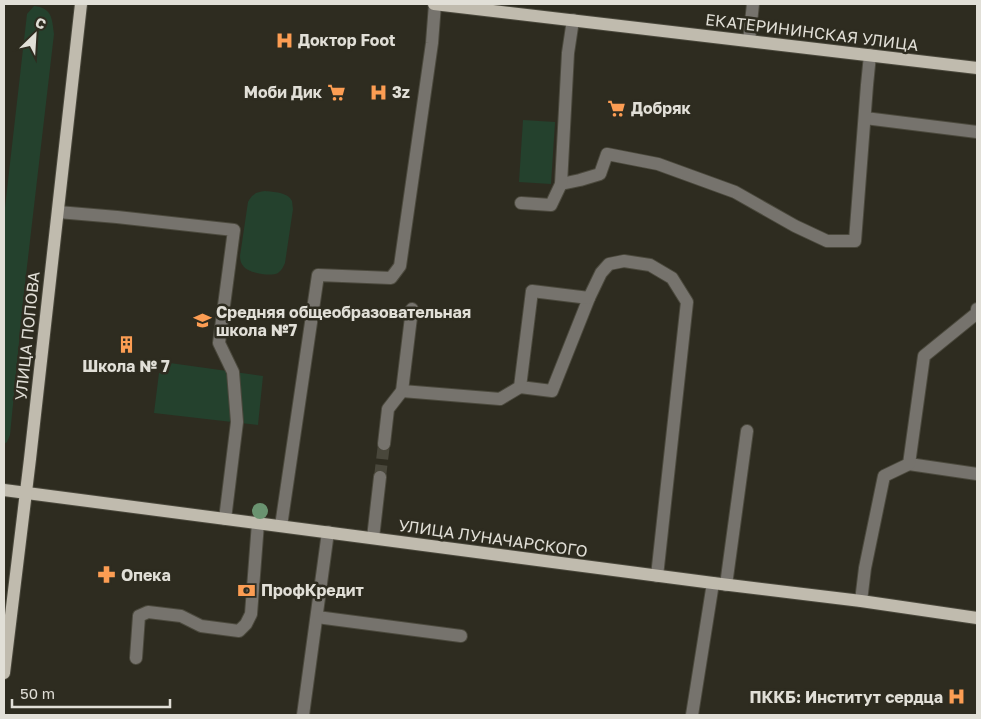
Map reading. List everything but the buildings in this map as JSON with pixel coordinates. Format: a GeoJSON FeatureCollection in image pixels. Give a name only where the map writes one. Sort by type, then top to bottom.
{"type":"FeatureCollection","features":[{"type":"Feature","properties":{"kind":"main road","name":"УЛИЦА ПОПОВА"},"geometry":{"type":"LineString","coordinates":[[4,673],[81,4]]}},
{"type":"Feature","properties":{"kind":"main road","name":"ЕКАТЕРИНИНСКАЯ УЛИЦА"},"geometry":{"type":"LineString","coordinates":[[435,4],[977,68]]}},
{"type":"Feature","properties":{"kind":"main road","name":"УЛИЦА ЛУНАЧАРСКОГО"},"geometry":{"type":"LineString","coordinates":[[4,490],[861,601],[977,618]]}},
{"type":"Feature","properties":{"kind":"lane"},"geometry":{"type":"LineString","coordinates":[[281,526],[318,276],[391,278],[400,266],[432,43],[435,4]]}},
{"type":"Feature","properties":{"kind":"lane"},"geometry":{"type":"LineString","coordinates":[[749,41],[753,4]]}},
{"type":"Feature","properties":{"kind":"lane"},"geometry":{"type":"LineString","coordinates":[[521,203],[551,205],[561,184],[568,53],[572,20]]}},
{"type":"Feature","properties":{"kind":"lane"},"geometry":{"type":"LineString","coordinates":[[561,184],[600,174],[607,154],[616,155],[658,164],[735,192],[826,241],[855,241],[870,55]]}},
{"type":"Feature","properties":{"kind":"lane"},"geometry":{"type":"LineString","coordinates":[[865,118],[977,132]]}},
{"type":"Feature","properties":{"kind":"lane"},"geometry":{"type":"LineString","coordinates":[[58,212],[117,216],[234,230],[219,343],[233,372],[237,422],[225,519]]}},
{"type":"Feature","properties":{"kind":"lane"},"geometry":{"type":"LineString","coordinates":[[402,391],[500,399],[520,387],[552,391],[600,273],[609,264],[624,262],[650,265],[672,278],[687,302],[657,576]]}},
{"type":"Feature","properties":{"kind":"lane"},"geometry":{"type":"LineString","coordinates":[[520,387],[532,291],[589,298]]}},
{"type":"Feature","properties":{"kind":"lane"},"geometry":{"type":"LineString","coordinates":[[384,444],[388,409],[402,391],[412,309]]}},
{"type":"Feature","properties":{"kind":"lane"},"geometry":{"type":"LineString","coordinates":[[909,464],[924,356],[976,313],[977,309]]}},
{"type":"Feature","properties":{"kind":"lane"},"geometry":{"type":"LineString","coordinates":[[692,715],[719,584],[747,431]]}},
{"type":"Feature","properties":{"kind":"lane"},"geometry":{"type":"LineString","coordinates":[[861,601],[865,568],[884,476],[909,464],[977,474]]}},
{"type":"Feature","properties":{"kind":"lane"},"geometry":{"type":"LineString","coordinates":[[373,538],[380,477]]}},
{"type":"Feature","properties":{"kind":"lane"},"geometry":{"type":"LineString","coordinates":[[136,658],[139,616],[148,612],[181,616],[201,626],[239,631],[246,624],[251,614],[258,523]]}},
{"type":"Feature","properties":{"kind":"lane"},"geometry":{"type":"LineString","coordinates":[[303,715],[328,532]]}},
{"type":"Feature","properties":{"kind":"lane"},"geometry":{"type":"LineString","coordinates":[[317,617],[460,636]]}},
{"type":"Feature","properties":{"kind":"green space"},"geometry":{"type":"Polygon","coordinates":[[[34,6],[48,12],[52,19],[54,34],[23,301],[10,435],[4,444],[4,216],[27,14],[34,6]]]}},
{"type":"Feature","properties":{"kind":"green space"},"geometry":{"type":"Polygon","coordinates":[[[523,120],[555,122],[551,184],[519,182],[523,120]]]}},
{"type":"Feature","properties":{"kind":"green space"},"geometry":{"type":"Polygon","coordinates":[[[265,191],[287,196],[292,201],[293,209],[285,263],[278,273],[270,275],[255,273],[247,269],[242,265],[240,257],[248,202],[255,194],[265,191]]]}},
{"type":"Feature","properties":{"kind":"green space"},"geometry":{"type":"Polygon","coordinates":[[[170,363],[263,376],[258,425],[154,413],[159,373],[168,374],[170,363]]]}},
{"type":"Feature","properties":{"kind":"tunnel"},"geometry":{"type":"LineString","coordinates":[[380,477],[384,444]]}},
{"type":"Feature","properties":{"kind":"place","name":"Доктор Foot"},"geometry":{"type":"Point","coordinates":[284,40]}},
{"type":"Feature","properties":{"kind":"place","name":"Моби Дик"},"geometry":{"type":"Point","coordinates":[336,92]}},
{"type":"Feature","properties":{"kind":"place","name":"3z"},"geometry":{"type":"Point","coordinates":[378,92]}},
{"type":"Feature","properties":{"kind":"place","name":"Добряк"},"geometry":{"type":"Point","coordinates":[617,108]}},
{"type":"Feature","properties":{"kind":"place","name":"Средняя общеобразовательная школа №7"},"geometry":{"type":"Point","coordinates":[202,321]}},
{"type":"Feature","properties":{"kind":"place","name":"Школа № 7"},"geometry":{"type":"Point","coordinates":[126,345]}},
{"type":"Feature","properties":{"kind":"place","name":"Опека"},"geometry":{"type":"Point","coordinates":[107,575]}},
{"type":"Feature","properties":{"kind":"place","name":"ПрофКредит"},"geometry":{"type":"Point","coordinates":[247,590]}},
{"type":"Feature","properties":{"kind":"place","name":"ПККБ: Институт сердца"},"geometry":{"type":"Point","coordinates":[957,697]}}]}
